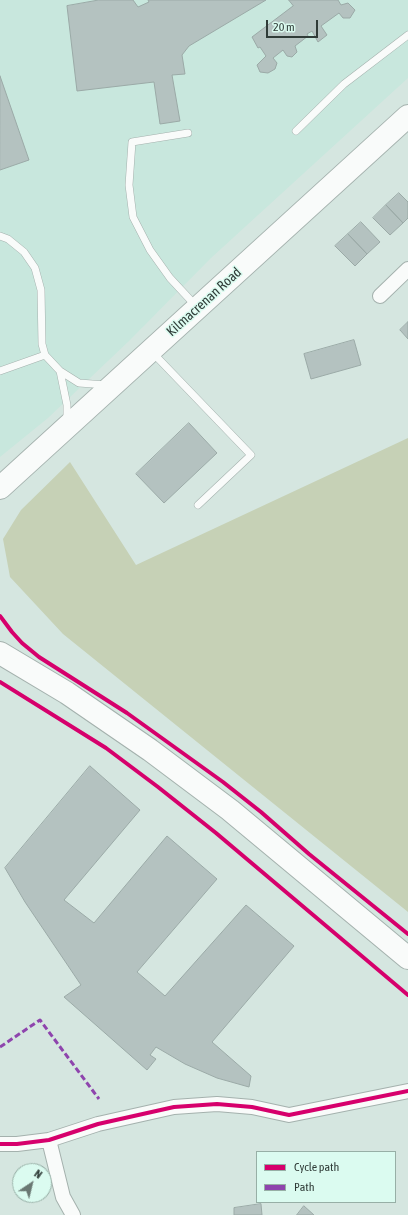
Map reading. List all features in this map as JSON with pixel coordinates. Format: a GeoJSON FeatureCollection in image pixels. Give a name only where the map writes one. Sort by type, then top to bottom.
{"type":"FeatureCollection","features":[{"type":"Feature","properties":{"kind":"main road","name":"Kilmacrenan Road"},"geometry":{"type":"LineString","coordinates":[[0,488],[408,116]]}},
{"type":"Feature","properties":{"kind":"main road"},"geometry":{"type":"LineString","coordinates":[[2,652],[67,693],[150,750],[218,801],[408,958]]}},
{"type":"Feature","properties":{"kind":"street"},"geometry":{"type":"LineString","coordinates":[[380,296],[408,269]]}},
{"type":"Feature","properties":{"kind":"street"},"geometry":{"type":"LineString","coordinates":[[0,1144],[17,1144],[49,1140],[98,1124],[174,1107],[217,1104],[252,1107],[289,1114],[408,1091]]}},
{"type":"Feature","properties":{"kind":"street"},"geometry":{"type":"LineString","coordinates":[[49,1140],[63,1197],[73,1215]]}},
{"type":"Feature","properties":{"kind":"lane"},"geometry":{"type":"LineString","coordinates":[[296,131],[344,84],[408,35]]}},
{"type":"Feature","properties":{"kind":"lane"},"geometry":{"type":"LineString","coordinates":[[188,132],[132,142],[129,185],[133,217],[150,250],[170,278],[197,308]]}},
{"type":"Feature","properties":{"kind":"lane"},"geometry":{"type":"LineString","coordinates":[[0,236],[8,239],[24,252],[35,268],[41,290],[42,344],[46,355],[60,371],[78,383],[112,385]]}},
{"type":"Feature","properties":{"kind":"lane"},"geometry":{"type":"LineString","coordinates":[[151,350],[251,455],[198,505]]}},
{"type":"Feature","properties":{"kind":"lane"},"geometry":{"type":"LineString","coordinates":[[0,370],[46,355]]}},
{"type":"Feature","properties":{"kind":"lane"},"geometry":{"type":"LineString","coordinates":[[60,371],[67,405],[66,428]]}},
{"type":"Feature","properties":{"kind":"shaded area"},"geometry":{"type":"Polygon","coordinates":[[[0,0],[408,0],[408,78],[211,258],[129,341],[48,418],[0,457],[0,0]]]}},
{"type":"Feature","properties":{"kind":"shaded area"},"geometry":{"type":"Polygon","coordinates":[[[408,438],[408,912],[63,634],[10,577],[3,539],[21,510],[70,462],[136,565],[408,438]]]}},
{"type":"Feature","properties":{"kind":"building"},"geometry":{"type":"Polygon","coordinates":[[[99,0],[133,0],[138,7],[149,2],[148,0],[266,0],[189,46],[182,55],[185,74],[172,75],[180,121],[160,124],[154,82],[77,91],[67,6],[99,0]]]}},
{"type":"Feature","properties":{"kind":"building"},"geometry":{"type":"Polygon","coordinates":[[[289,0],[338,0],[341,5],[348,3],[355,10],[350,18],[343,18],[339,13],[321,26],[327,35],[318,42],[312,31],[295,46],[297,52],[292,57],[287,56],[283,50],[273,58],[277,63],[275,69],[268,73],[260,72],[257,65],[266,56],[260,47],[258,48],[252,37],[293,6],[289,0]]]}},
{"type":"Feature","properties":{"kind":"building"},"geometry":{"type":"Polygon","coordinates":[[[0,76],[29,160],[0,170],[0,76]]]}},
{"type":"Feature","properties":{"kind":"building"},"geometry":{"type":"Polygon","coordinates":[[[399,193],[408,202],[408,218],[403,223],[386,205],[399,193]]]}},
{"type":"Feature","properties":{"kind":"building"},"geometry":{"type":"Polygon","coordinates":[[[386,205],[403,223],[390,235],[373,218],[386,205]]]}},
{"type":"Feature","properties":{"kind":"building"},"geometry":{"type":"Polygon","coordinates":[[[361,222],[380,242],[367,254],[348,234],[361,222]]]}},
{"type":"Feature","properties":{"kind":"building"},"geometry":{"type":"Polygon","coordinates":[[[348,234],[367,254],[355,266],[335,246],[348,234]]]}},
{"type":"Feature","properties":{"kind":"building"},"geometry":{"type":"Polygon","coordinates":[[[408,322],[408,339],[400,330],[408,322]]]}},
{"type":"Feature","properties":{"kind":"building"},"geometry":{"type":"Polygon","coordinates":[[[354,340],[361,365],[311,379],[304,354],[354,340]]]}},
{"type":"Feature","properties":{"kind":"building"},"geometry":{"type":"Polygon","coordinates":[[[189,423],[217,453],[164,503],[136,474],[189,423]]]}},
{"type":"Feature","properties":{"kind":"building"},"geometry":{"type":"Polygon","coordinates":[[[90,766],[140,810],[64,900],[94,923],[167,836],[217,879],[137,972],[165,996],[246,905],[294,946],[212,1042],[251,1076],[249,1087],[217,1078],[185,1064],[156,1047],[150,1055],[156,1059],[147,1070],[64,997],[81,985],[25,902],[5,868],[90,766]]]}},
{"type":"Feature","properties":{"kind":"building"},"geometry":{"type":"Polygon","coordinates":[[[261,1204],[262,1215],[234,1215],[234,1208],[261,1204]]]}},
{"type":"Feature","properties":{"kind":"building"},"geometry":{"type":"Polygon","coordinates":[[[304,1206],[314,1215],[297,1215],[304,1206]]]}},
{"type":"Feature","properties":{"kind":"marked path"},"geometry":{"type":"LineString","coordinates":[[0,1047],[40,1020],[99,1099]]}},
{"type":"Feature","properties":{"kind":"cycle path"},"geometry":{"type":"LineString","coordinates":[[0,616],[22,643],[39,657],[127,713],[223,782],[408,934]]}},
{"type":"Feature","properties":{"kind":"cycle path"},"geometry":{"type":"LineString","coordinates":[[0,682],[106,748],[158,787],[216,833],[408,995]]}},
{"type":"Feature","properties":{"kind":"cycle path"},"geometry":{"type":"LineString","coordinates":[[0,1144],[17,1144],[49,1140],[98,1124],[174,1107],[217,1104],[252,1107],[289,1115],[408,1091]]}}]}
